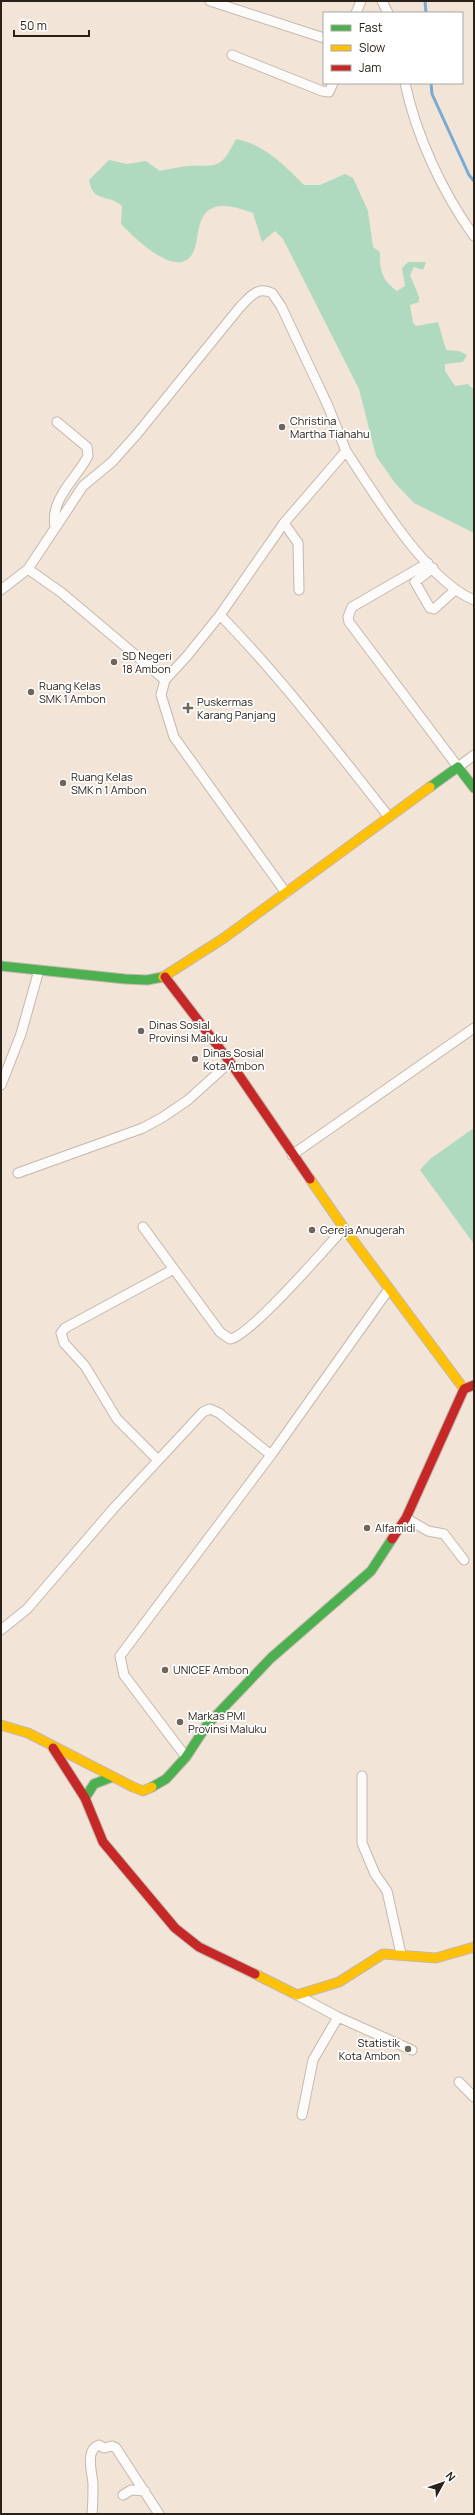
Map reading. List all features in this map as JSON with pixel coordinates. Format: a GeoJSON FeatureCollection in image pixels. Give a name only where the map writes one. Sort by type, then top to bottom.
{"type":"FeatureCollection","features":[{"type":"Feature","properties":{"kind":"street"},"geometry":{"type":"LineString","coordinates":[[210,1],[323,38]]}},
{"type":"Feature","properties":{"kind":"street"},"geometry":{"type":"LineString","coordinates":[[356,12],[361,1]]}},
{"type":"Feature","properties":{"kind":"street"},"geometry":{"type":"LineString","coordinates":[[382,1],[388,12]]}},
{"type":"Feature","properties":{"kind":"street"},"geometry":{"type":"LineString","coordinates":[[232,54],[322,91],[329,92],[332,84]]}},
{"type":"Feature","properties":{"kind":"street"},"geometry":{"type":"LineString","coordinates":[[405,84],[415,121],[430,160],[474,236]]}},
{"type":"Feature","properties":{"kind":"street"},"geometry":{"type":"LineString","coordinates":[[1,590],[28,569],[55,526],[83,486],[112,462],[240,307],[256,291],[262,290],[272,293],[279,302],[328,406],[346,451],[390,516],[430,566],[455,590],[474,600]]}},
{"type":"Feature","properties":{"kind":"street"},"geometry":{"type":"LineString","coordinates":[[55,526],[53,514],[56,504],[88,456],[87,447],[57,422]]}},
{"type":"Feature","properties":{"kind":"street"},"geometry":{"type":"LineString","coordinates":[[286,892],[174,737],[162,704],[161,695],[165,680],[187,656],[220,615],[284,523],[346,451]]}},
{"type":"Feature","properties":{"kind":"street"},"geometry":{"type":"LineString","coordinates":[[284,523],[298,543],[299,590]]}},
{"type":"Feature","properties":{"kind":"street"},"geometry":{"type":"LineString","coordinates":[[430,566],[415,582],[430,608],[434,609],[455,590]]}},
{"type":"Feature","properties":{"kind":"street"},"geometry":{"type":"LineString","coordinates":[[430,566],[358,604],[352,608],[348,617],[349,622],[474,788]]}},
{"type":"Feature","properties":{"kind":"street"},"geometry":{"type":"LineString","coordinates":[[28,569],[62,593],[165,680]]}},
{"type":"Feature","properties":{"kind":"street"},"geometry":{"type":"LineString","coordinates":[[220,615],[261,658],[311,716],[389,817]]}},
{"type":"Feature","properties":{"kind":"street"},"geometry":{"type":"LineString","coordinates":[[1,966],[125,979],[165,978],[474,755]]}},
{"type":"Feature","properties":{"kind":"street"},"geometry":{"type":"LineString","coordinates":[[1,1085],[21,1034],[39,970]]}},
{"type":"Feature","properties":{"kind":"street"},"geometry":{"type":"LineString","coordinates":[[165,978],[230,1062],[292,1155],[344,1228],[464,1389]]}},
{"type":"Feature","properties":{"kind":"street"},"geometry":{"type":"LineString","coordinates":[[292,1155],[474,1028]]}},
{"type":"Feature","properties":{"kind":"street"},"geometry":{"type":"LineString","coordinates":[[18,1173],[143,1128],[164,1117],[188,1100],[230,1062]]}},
{"type":"Feature","properties":{"kind":"street"},"geometry":{"type":"LineString","coordinates":[[143,1226],[220,1332],[225,1337],[234,1338],[257,1319],[344,1228]]}},
{"type":"Feature","properties":{"kind":"street"},"geometry":{"type":"LineString","coordinates":[[158,1460],[118,1420],[85,1366],[64,1342],[61,1333],[64,1328],[174,1269]]}},
{"type":"Feature","properties":{"kind":"street"},"geometry":{"type":"LineString","coordinates":[[186,1757],[124,1675],[120,1656],[271,1455],[389,1289]]}},
{"type":"Feature","properties":{"kind":"street"},"geometry":{"type":"LineString","coordinates":[[1,1725],[28,1732],[112,1777],[143,1791],[166,1779],[186,1757],[207,1725],[271,1658],[371,1571],[406,1518],[464,1389],[474,1385]]}},
{"type":"Feature","properties":{"kind":"street"},"geometry":{"type":"LineString","coordinates":[[1,1630],[27,1609],[158,1460],[204,1412],[210,1409],[219,1413],[271,1455]]}},
{"type":"Feature","properties":{"kind":"street"},"geometry":{"type":"LineString","coordinates":[[406,1518],[428,1531],[444,1534],[464,1560]]}},
{"type":"Feature","properties":{"kind":"street"},"geometry":{"type":"LineString","coordinates":[[50,1745],[60,1756],[85,1798],[103,1842],[175,1928],[199,1947],[297,1995],[338,2017],[412,2050]]}},
{"type":"Feature","properties":{"kind":"street"},"geometry":{"type":"LineString","coordinates":[[362,1776],[362,1844],[375,1874],[387,1891],[401,1954]]}},
{"type":"Feature","properties":{"kind":"street"},"geometry":{"type":"LineString","coordinates":[[85,1798],[94,1784],[112,1777]]}},
{"type":"Feature","properties":{"kind":"street"},"geometry":{"type":"LineString","coordinates":[[297,1995],[339,1982],[382,1954],[401,1954],[436,1958],[474,1947]]}},
{"type":"Feature","properties":{"kind":"street"},"geometry":{"type":"LineString","coordinates":[[302,2115],[313,2060],[338,2017]]}},
{"type":"Feature","properties":{"kind":"street"},"geometry":{"type":"LineString","coordinates":[[459,2082],[474,2097]]}},
{"type":"Feature","properties":{"kind":"street"},"geometry":{"type":"LineString","coordinates":[[92,2514],[93,2484],[89,2469],[92,2451],[96,2445],[116,2448],[159,2514]]}},
{"type":"Feature","properties":{"kind":"street"},"geometry":{"type":"LineString","coordinates":[[123,2495],[132,2490],[145,2491]]}},
{"type":"Feature","properties":{"kind":"green space"},"geometry":{"type":"Polygon","coordinates":[[[236,139],[265,151],[282,163],[304,185],[320,185],[345,174],[353,178],[368,211],[373,247],[380,252],[382,274],[388,283],[397,291],[405,286],[402,268],[408,262],[426,262],[423,270],[414,267],[410,275],[419,297],[419,302],[410,305],[413,323],[416,326],[438,322],[446,350],[459,351],[467,355],[463,362],[445,364],[445,371],[455,386],[468,384],[474,388],[474,533],[414,503],[395,483],[376,456],[359,389],[283,239],[275,231],[262,242],[253,213],[234,207],[214,207],[201,219],[194,252],[184,261],[175,262],[154,253],[135,237],[121,224],[122,206],[117,202],[98,195],[91,187],[89,180],[109,160],[127,164],[146,161],[160,171],[188,166],[213,165],[222,161],[236,139]]]}},
{"type":"Feature","properties":{"kind":"green space"},"geometry":{"type":"Polygon","coordinates":[[[474,1128],[474,1244],[420,1170],[430,1159],[474,1128]]]}},
{"type":"Feature","properties":{"kind":"waterway"},"geometry":{"type":"LineString","coordinates":[[425,1],[426,12]]}},
{"type":"Feature","properties":{"kind":"waterway"},"geometry":{"type":"LineString","coordinates":[[431,84],[432,94],[469,175],[474,181]]}},
{"type":"Feature","properties":{"kind":"traffic: fast"},"geometry":{"type":"LineString","coordinates":[[430,787],[458,767],[474,788]]}},
{"type":"Feature","properties":{"kind":"traffic: fast"},"geometry":{"type":"LineString","coordinates":[[1,966],[125,979],[147,980],[163,977]]}},
{"type":"Feature","properties":{"kind":"traffic: fast"},"geometry":{"type":"LineString","coordinates":[[152,1787],[166,1779],[186,1757],[207,1725],[271,1658],[371,1571],[392,1539]]}},
{"type":"Feature","properties":{"kind":"traffic: fast"},"geometry":{"type":"LineString","coordinates":[[85,1798],[94,1784],[112,1777]]}},
{"type":"Feature","properties":{"kind":"traffic: slow"},"geometry":{"type":"LineString","coordinates":[[163,977],[224,938],[430,787]]}},
{"type":"Feature","properties":{"kind":"traffic: slow"},"geometry":{"type":"LineString","coordinates":[[310,1179],[344,1228],[464,1389]]}},
{"type":"Feature","properties":{"kind":"traffic: slow"},"geometry":{"type":"LineString","coordinates":[[1,1725],[28,1733],[133,1787],[143,1791],[152,1787]]}},
{"type":"Feature","properties":{"kind":"traffic: slow"},"geometry":{"type":"LineString","coordinates":[[255,1974],[297,1995],[339,1982],[383,1954],[436,1958],[474,1947]]}},
{"type":"Feature","properties":{"kind":"traffic: jam"},"geometry":{"type":"LineString","coordinates":[[165,977],[230,1062],[310,1179]]}},
{"type":"Feature","properties":{"kind":"traffic: jam"},"geometry":{"type":"LineString","coordinates":[[392,1539],[406,1518],[464,1389],[474,1385]]}},
{"type":"Feature","properties":{"kind":"traffic: jam"},"geometry":{"type":"LineString","coordinates":[[53,1748],[85,1798],[103,1842],[175,1928],[199,1947],[255,1974]]}},
{"type":"Feature","properties":{"kind":"place","name":"Christina Martha Tiahahu"},"geometry":{"type":"Point","coordinates":[282,427]}},
{"type":"Feature","properties":{"kind":"place","name":"SD Negeri 18 Ambon"},"geometry":{"type":"Point","coordinates":[114,662]}},
{"type":"Feature","properties":{"kind":"place","name":"Ruang Kelas SMK 1 Ambon"},"geometry":{"type":"Point","coordinates":[31,692]}},
{"type":"Feature","properties":{"kind":"place","name":"Puskermas Karang Panjang"},"geometry":{"type":"Point","coordinates":[188,708]}},
{"type":"Feature","properties":{"kind":"place","name":"Ruang Kelas SMK n 1 Ambon"},"geometry":{"type":"Point","coordinates":[63,783]}},
{"type":"Feature","properties":{"kind":"place","name":"Dinas Sosial Provinsi Maluku"},"geometry":{"type":"Point","coordinates":[141,1031]}},
{"type":"Feature","properties":{"kind":"place","name":"Dinas Sosial Kota Ambon"},"geometry":{"type":"Point","coordinates":[195,1059]}},
{"type":"Feature","properties":{"kind":"place","name":"Gereja Anugerah"},"geometry":{"type":"Point","coordinates":[312,1230]}},
{"type":"Feature","properties":{"kind":"place","name":"Alfamidi"},"geometry":{"type":"Point","coordinates":[367,1528]}},
{"type":"Feature","properties":{"kind":"place","name":"UNICEF Ambon"},"geometry":{"type":"Point","coordinates":[165,1670]}},
{"type":"Feature","properties":{"kind":"place","name":"Markas PMI Provinsi Maluku"},"geometry":{"type":"Point","coordinates":[180,1722]}},
{"type":"Feature","properties":{"kind":"place","name":"Statistik Kota Ambon"},"geometry":{"type":"Point","coordinates":[408,2049]}}]}
